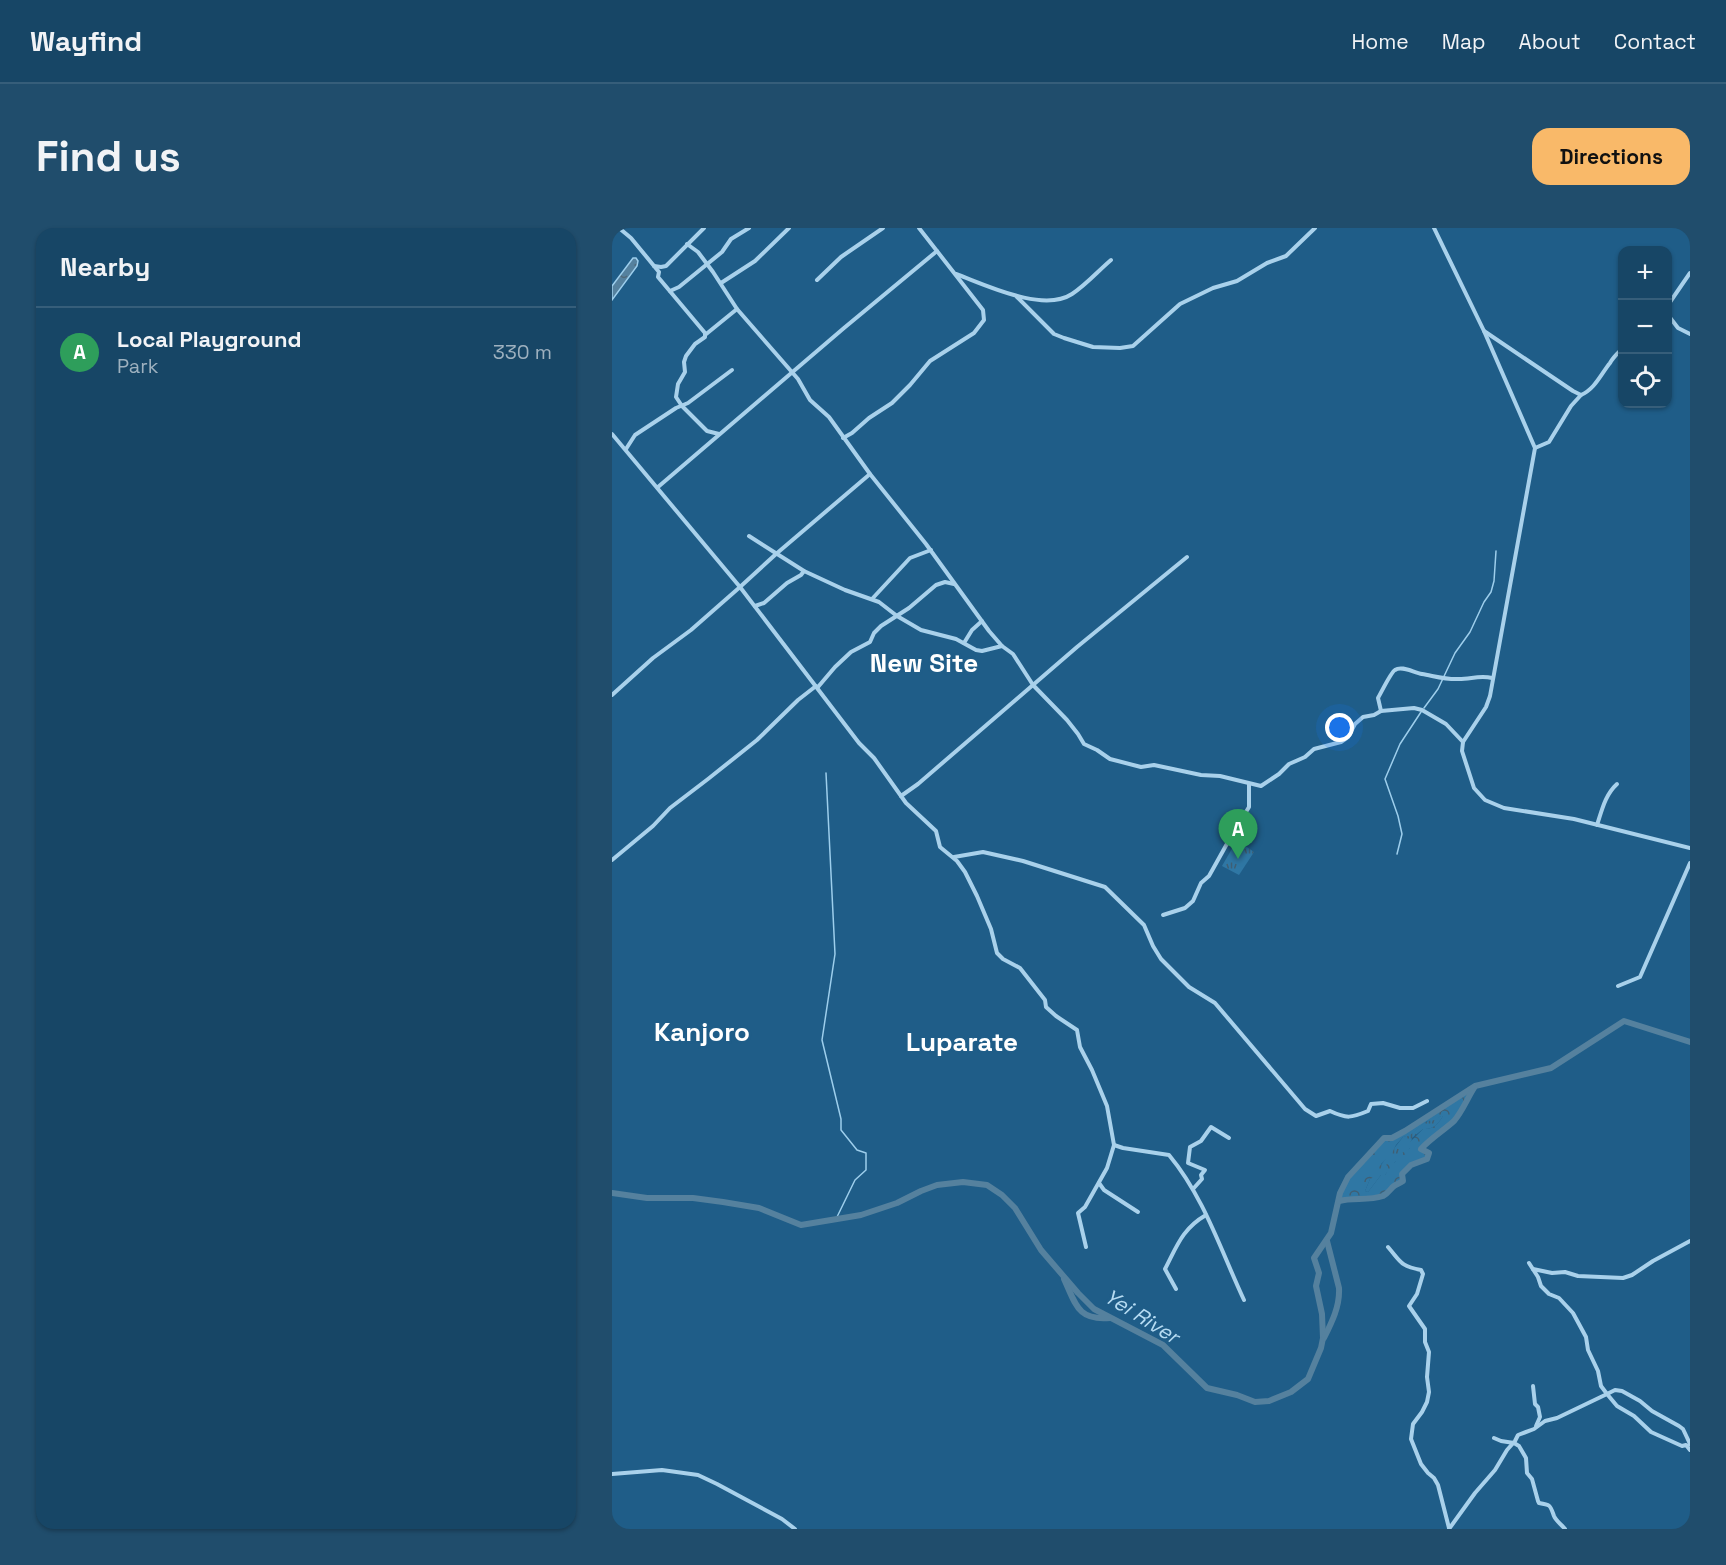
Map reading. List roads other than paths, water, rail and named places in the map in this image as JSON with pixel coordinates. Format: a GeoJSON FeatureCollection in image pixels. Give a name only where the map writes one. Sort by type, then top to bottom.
{"type":"FeatureCollection","features":[{"type":"Feature","properties":{"kind":"street"},"geometry":{"type":"LineString","coordinates":[[619,228],[631,238],[659,272],[658,277],[705,335]]}},
{"type":"Feature","properties":{"kind":"street"},"geometry":{"type":"LineString","coordinates":[[653,266],[666,266],[704,228]]}},
{"type":"Feature","properties":{"kind":"street"},"geometry":{"type":"LineString","coordinates":[[670,291],[679,287],[722,252],[731,239],[749,228]]}},
{"type":"Feature","properties":{"kind":"street"},"geometry":{"type":"LineString","coordinates":[[721,283],[755,261],[789,228]]}},
{"type":"Feature","properties":{"kind":"street"},"geometry":{"type":"LineString","coordinates":[[817,280],[841,256],[883,228]]}},
{"type":"Feature","properties":{"kind":"street"},"geometry":{"type":"LineString","coordinates":[[843,438],[892,403],[930,361],[956,345],[981,326],[984,320],[983,310],[919,228]]}},
{"type":"Feature","properties":{"kind":"street"},"geometry":{"type":"LineString","coordinates":[[1017,297],[1054,334],[1093,347],[1133,346],[1180,304],[1213,288],[1237,281],[1267,263],[1286,256],[1316,228]]}},
{"type":"Feature","properties":{"kind":"street"},"geometry":{"type":"LineString","coordinates":[[1434,228],[1484,331],[1535,448],[1486,707],[1463,742],[1462,750],[1472,783],[1485,800],[1504,808],[1597,825],[1690,848]]}},
{"type":"Feature","properties":{"kind":"street"},"geometry":{"type":"LineString","coordinates":[[687,244],[698,252],[737,309],[798,379],[810,400],[828,417],[931,550],[982,621],[1002,646],[1014,654],[1033,685],[1067,720],[1084,744],[1110,759],[1141,767],[1162,766],[1261,786],[1289,764],[1305,757],[1314,749],[1341,742],[1348,737],[1355,724],[1364,717],[1381,711],[1414,708],[1422,710],[1446,724],[1463,742]]}},
{"type":"Feature","properties":{"kind":"street"},"geometry":{"type":"LineString","coordinates":[[658,487],[938,251]]}},
{"type":"Feature","properties":{"kind":"street"},"geometry":{"type":"LineString","coordinates":[[956,274],[1017,297],[1057,301],[1072,294],[1111,260]]}},
{"type":"Feature","properties":{"kind":"street"},"geometry":{"type":"LineString","coordinates":[[1672,300],[1690,273]]}},
{"type":"Feature","properties":{"kind":"street"},"geometry":{"type":"LineString","coordinates":[[719,434],[707,431],[682,406],[676,393],[679,381],[685,372],[685,359],[691,348],[737,309]]}},
{"type":"Feature","properties":{"kind":"street"},"geometry":{"type":"LineString","coordinates":[[1672,320],[1678,328],[1690,334]]}},
{"type":"Feature","properties":{"kind":"street"},"geometry":{"type":"LineString","coordinates":[[1484,331],[1581,395]]}},
{"type":"Feature","properties":{"kind":"street"},"geometry":{"type":"LineString","coordinates":[[1535,448],[1549,442],[1571,406],[1599,380],[1618,354]]}},
{"type":"Feature","properties":{"kind":"street"},"geometry":{"type":"LineString","coordinates":[[626,449],[635,435],[688,403],[732,370]]}},
{"type":"Feature","properties":{"kind":"street"},"geometry":{"type":"LineString","coordinates":[[612,434],[755,606],[859,743],[874,758],[906,803],[936,831],[940,847],[953,857],[977,896],[991,929],[997,953],[1003,959],[1018,966],[1045,1000],[1047,1007],[1077,1030],[1080,1047],[1107,1106],[1114,1145],[1107,1168],[1085,1207],[1078,1214],[1086,1247]]}},
{"type":"Feature","properties":{"kind":"street"},"geometry":{"type":"LineString","coordinates":[[612,695],[653,658],[691,630],[870,474]]}},
{"type":"Feature","properties":{"kind":"street"},"geometry":{"type":"LineString","coordinates":[[749,536],[804,571],[845,590],[872,599],[921,630],[956,639],[982,651],[1002,646]]}},
{"type":"Feature","properties":{"kind":"street"},"geometry":{"type":"LineString","coordinates":[[872,599],[910,558],[931,550]]}},
{"type":"Feature","properties":{"kind":"street"},"geometry":{"type":"LineString","coordinates":[[901,796],[1187,556]]}},
{"type":"Feature","properties":{"kind":"street"},"geometry":{"type":"LineString","coordinates":[[755,606],[764,603],[804,571]]}},
{"type":"Feature","properties":{"kind":"street"},"geometry":{"type":"LineString","coordinates":[[612,861],[653,826],[670,808],[757,740],[798,700],[817,687],[851,652],[870,642],[876,631],[936,585],[945,582],[954,584]]}},
{"type":"Feature","properties":{"kind":"street"},"geometry":{"type":"LineString","coordinates":[[964,643],[972,630],[982,621]]}},
{"type":"Feature","properties":{"kind":"street"},"geometry":{"type":"LineString","coordinates":[[1381,711],[1378,698],[1392,672],[1396,669],[1401,668],[1419,674],[1447,678],[1484,676],[1492,678]]}},
{"type":"Feature","properties":{"kind":"street"},"geometry":{"type":"LineString","coordinates":[[1163,915],[1185,908],[1193,901],[1201,883],[1209,876],[1249,807],[1249,783]]}},
{"type":"Feature","properties":{"kind":"street"},"geometry":{"type":"LineString","coordinates":[[1597,825],[1606,798],[1617,784]]}},
{"type":"Feature","properties":{"kind":"street"},"geometry":{"type":"LineString","coordinates":[[953,857],[983,852],[1023,861],[1105,886],[1122,905],[1135,914],[1161,959],[1189,987],[1215,1003],[1305,1109],[1316,1116],[1330,1111],[1344,1118],[1368,1111],[1371,1104],[1383,1103],[1400,1108],[1413,1108],[1427,1101]]}},
{"type":"Feature","properties":{"kind":"street"},"geometry":{"type":"LineString","coordinates":[[1618,986],[1640,977],[1690,863]]}},
{"type":"Feature","properties":{"kind":"street"},"geometry":{"type":"LineString","coordinates":[[1193,1189],[1202,1179],[1201,1175],[1205,1170],[1188,1163],[1190,1148],[1200,1142],[1211,1127],[1229,1138]]}},
{"type":"Feature","properties":{"kind":"street"},"geometry":{"type":"LineString","coordinates":[[1114,1145],[1169,1155],[1193,1189],[1230,1265],[1244,1300]]}},
{"type":"Feature","properties":{"kind":"street"},"geometry":{"type":"LineString","coordinates":[[1098,1182],[1104,1190],[1138,1212]]}},
{"type":"Feature","properties":{"kind":"street"},"geometry":{"type":"LineString","coordinates":[[1176,1288],[1165,1269],[1187,1228],[1206,1215]]}},
{"type":"Feature","properties":{"kind":"street"},"geometry":{"type":"LineString","coordinates":[[1532,1268],[1578,1276],[1623,1278],[1690,1241]]}},
{"type":"Feature","properties":{"kind":"street"},"geometry":{"type":"LineString","coordinates":[[1388,1247],[1401,1264],[1421,1270],[1423,1274],[1417,1294],[1410,1306],[1425,1329],[1425,1342],[1429,1352],[1427,1377],[1429,1392],[1422,1412],[1413,1424],[1412,1439],[1421,1464],[1438,1485],[1449,1529]]}},
{"type":"Feature","properties":{"kind":"street"},"geometry":{"type":"LineString","coordinates":[[1529,1263],[1538,1277],[1540,1286],[1558,1298],[1573,1313],[1586,1337],[1588,1350],[1598,1371],[1601,1386],[1617,1406],[1634,1416],[1651,1432],[1682,1446],[1686,1445],[1690,1450]]}},
{"type":"Feature","properties":{"kind":"street"},"geometry":{"type":"LineString","coordinates":[[1533,1386],[1535,1404],[1540,1417],[1536,1427]]}},
{"type":"Feature","properties":{"kind":"street"},"geometry":{"type":"LineString","coordinates":[[1449,1529],[1496,1470],[1518,1435],[1614,1390],[1619,1389],[1679,1426],[1683,1429],[1690,1444]]}},
{"type":"Feature","properties":{"kind":"street"},"geometry":{"type":"LineString","coordinates":[[1494,1438],[1519,1446],[1526,1458],[1527,1473],[1532,1479],[1539,1503],[1548,1504],[1565,1529]]}},
{"type":"Feature","properties":{"kind":"street"},"geometry":{"type":"LineString","coordinates":[[612,1474],[662,1470],[698,1475],[782,1519],[795,1529]]}},
{"type":"Feature","properties":{"kind":"water"},"geometry":{"type":"Polygon","coordinates":[[[633,258],[638,261],[637,266],[612,300],[612,286],[633,258]]]}},
{"type":"Feature","properties":{"kind":"waterway"},"geometry":{"type":"LineString","coordinates":[[1424,708],[1438,689],[1455,653],[1470,632],[1491,592],[1496,551]]}},
{"type":"Feature","properties":{"kind":"waterway"},"geometry":{"type":"LineString","coordinates":[[1397,854],[1402,834],[1385,779],[1400,744],[1421,712]]}},
{"type":"Feature","properties":{"kind":"waterway"},"geometry":{"type":"LineString","coordinates":[[826,773],[835,954],[822,1040],[841,1119],[841,1130],[857,1150],[866,1153],[866,1170],[855,1180],[836,1219]]}},
{"type":"Feature","properties":{"kind":"waterway","name":"Yei River"},"geometry":{"type":"LineString","coordinates":[[612,1193],[647,1198],[693,1198],[759,1208],[801,1225],[861,1215],[897,1203],[937,1185],[963,1182],[987,1185],[1015,1208],[1041,1250],[1094,1309],[1163,1345],[1207,1388],[1255,1402],[1269,1401],[1291,1392],[1308,1379],[1323,1338],[1322,1314],[1316,1286],[1319,1273],[1314,1258],[1331,1233],[1340,1193],[1348,1177],[1384,1138],[1392,1138],[1405,1131],[1475,1086],[1551,1068],[1624,1021],[1690,1042]]}},
{"type":"Feature","properties":{"kind":"waterway"},"geometry":{"type":"LineString","coordinates":[[1339,1201],[1383,1196],[1403,1181],[1402,1174],[1411,1165],[1427,1159],[1429,1153],[1421,1149],[1454,1121],[1474,1088]]}},
{"type":"Feature","properties":{"kind":"waterway"},"geometry":{"type":"LineString","coordinates":[[1324,1338],[1335,1314],[1339,1295],[1327,1241]]}},
{"type":"Feature","properties":{"kind":"waterway"},"geometry":{"type":"LineString","coordinates":[[1064,1279],[1079,1309],[1091,1317],[1110,1318]]}},
{"type":"Feature","properties":{"kind":"place","name":"Local Playground"},"geometry":{"type":"Point","coordinates":[1238,859]}},
{"type":"Feature","properties":{"kind":"district","name":"New Site"},"geometry":{"type":"Point","coordinates":[924,663]}},
{"type":"Feature","properties":{"kind":"district","name":"Kanjoro"},"geometry":{"type":"Point","coordinates":[702,1032]}},
{"type":"Feature","properties":{"kind":"district","name":"Luparate"},"geometry":{"type":"Point","coordinates":[962,1042]}}]}
